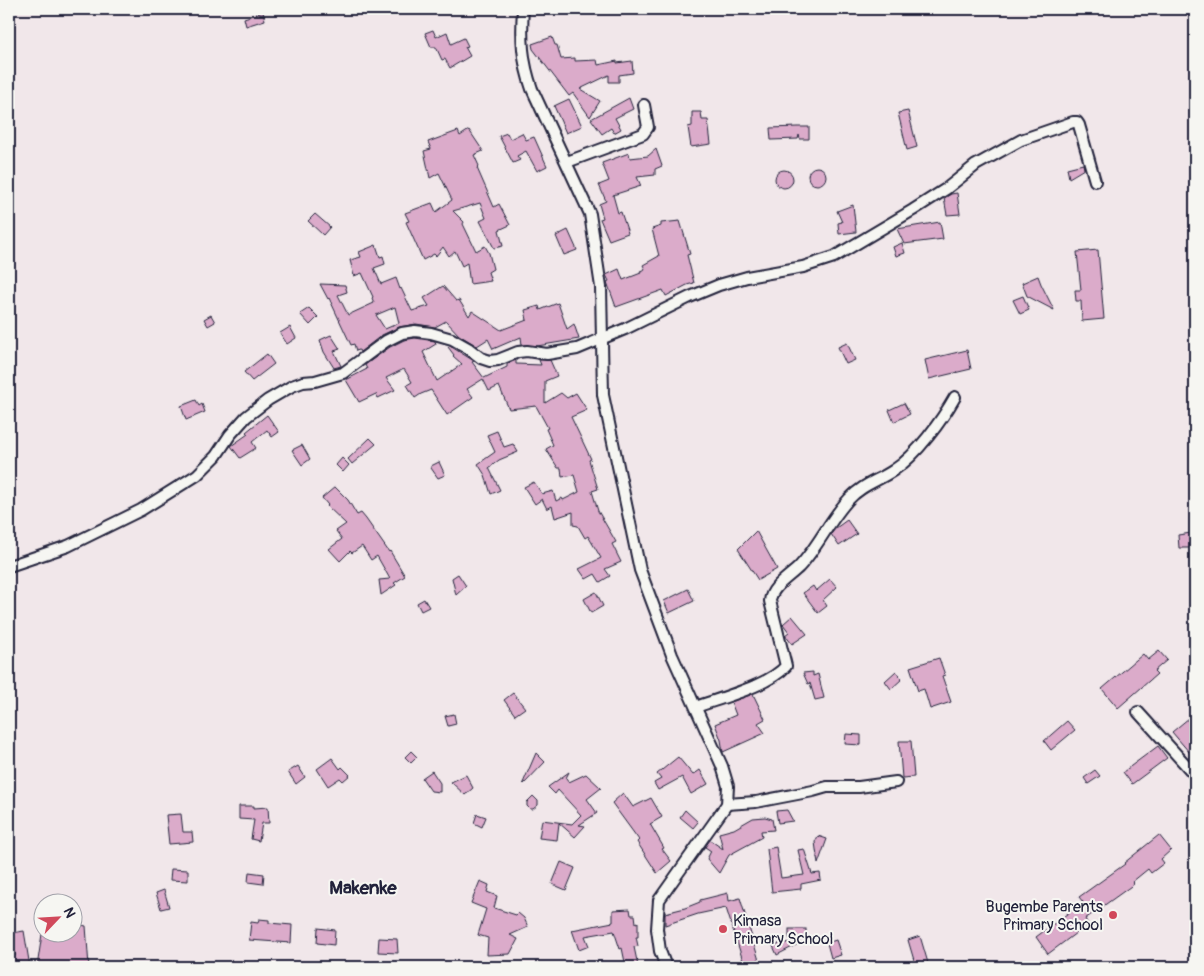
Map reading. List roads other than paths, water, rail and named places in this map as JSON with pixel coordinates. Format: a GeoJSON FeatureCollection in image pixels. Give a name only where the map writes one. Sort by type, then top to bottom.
{"type":"FeatureCollection","features":[{"type":"Feature","properties":{"kind":"street"},"geometry":{"type":"LineString","coordinates":[[524,9],[522,51],[525,70],[532,90],[590,214],[601,287],[603,395],[640,570],[672,655],[722,766],[728,786],[727,804],[659,900],[657,929],[660,951],[666,967]]}},
{"type":"Feature","properties":{"kind":"street"},"geometry":{"type":"LineString","coordinates":[[567,162],[643,134],[648,127],[644,105]]}},
{"type":"Feature","properties":{"kind":"street"},"geometry":{"type":"LineString","coordinates":[[9,566],[68,546],[141,510],[197,475],[216,456],[230,435],[246,417],[268,400],[303,382],[315,381],[343,373],[386,341],[402,333],[415,331],[431,332],[452,339],[481,358],[490,361],[518,352],[527,351],[547,354],[577,349],[719,285],[804,267],[834,257],[938,194],[976,165],[1021,140],[1073,122],[1077,122],[1079,125],[1095,181]]}},
{"type":"Feature","properties":{"kind":"street"},"geometry":{"type":"LineString","coordinates":[[696,707],[769,680],[780,673],[786,666],[770,595],[774,589],[804,562],[848,500],[864,486],[893,471],[906,461],[944,416],[955,397]]}},
{"type":"Feature","properties":{"kind":"street"},"geometry":{"type":"LineString","coordinates":[[1138,712],[1195,774]]}},
{"type":"Feature","properties":{"kind":"street"},"geometry":{"type":"LineString","coordinates":[[727,804],[756,802],[813,791],[827,786],[859,786],[896,782]]}},
{"type":"Feature","properties":{"kind":"place","name":"Bugembe Parents Primary School"},"geometry":{"type":"Point","coordinates":[1113,915]}},
{"type":"Feature","properties":{"kind":"place","name":"Kimasa Primary School"},"geometry":{"type":"Point","coordinates":[723,929]}},
{"type":"Feature","properties":{"kind":"district","name":"Makenke"},"geometry":{"type":"Point","coordinates":[363,887]}}]}
